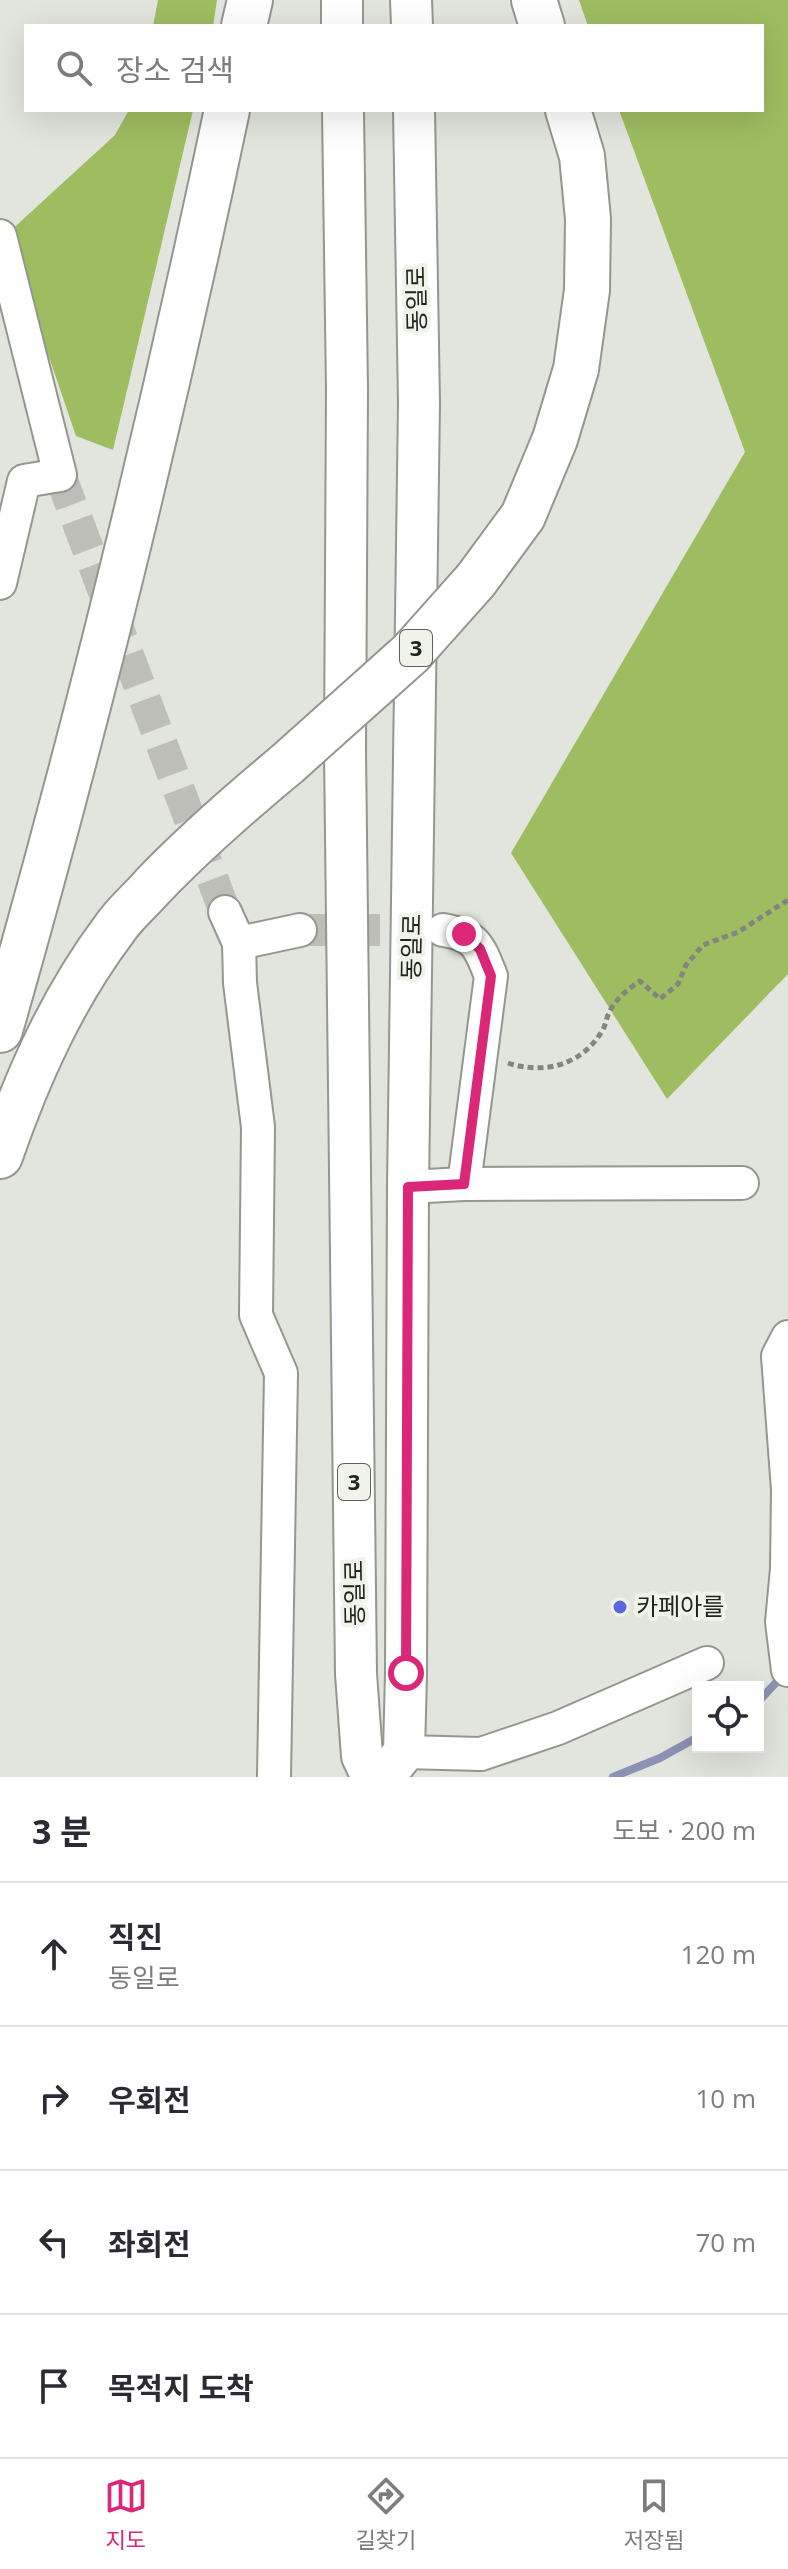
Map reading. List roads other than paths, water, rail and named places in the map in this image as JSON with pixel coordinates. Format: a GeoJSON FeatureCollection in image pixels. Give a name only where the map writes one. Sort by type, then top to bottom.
{"type":"FeatureCollection","features":[{"type":"Feature","properties":{"kind":"highway"},"geometry":{"type":"LineString","coordinates":[[244,24],[250,0]]}},
{"type":"Feature","properties":{"kind":"highway"},"geometry":{"type":"LineString","coordinates":[[534,0],[541,24]]}},
{"type":"Feature","properties":{"kind":"highway"},"geometry":{"type":"LineString","coordinates":[[0,1030],[63,809],[180,335],[227,112]]}},
{"type":"Feature","properties":{"kind":"highway"},"geometry":{"type":"LineString","coordinates":[[0,1156],[32,1070],[57,1018],[116,925],[237,805],[363,699],[411,653],[476,580],[523,516],[555,439],[576,369],[587,290],[588,219],[582,156],[569,112]]}},
{"type":"Feature","properties":{"kind":"main road"},"geometry":{"type":"LineString","coordinates":[[342,0],[342,24]]}},
{"type":"Feature","properties":{"kind":"main road"},"geometry":{"type":"LineString","coordinates":[[411,0],[412,24]]}},
{"type":"Feature","properties":{"kind":"main road","name":"동일로"},"geometry":{"type":"LineString","coordinates":[[343,112],[347,390],[345,751],[356,1674],[362,1756],[372,1777]]}},
{"type":"Feature","properties":{"kind":"main road","name":"동일로"},"geometry":{"type":"LineString","coordinates":[[394,1764],[408,1187],[419,403],[414,112]]}},
{"type":"Feature","properties":{"kind":"street"},"geometry":{"type":"LineString","coordinates":[[0,236],[60,475],[12,482],[0,583]]}},
{"type":"Feature","properties":{"kind":"street"},"geometry":{"type":"LineString","coordinates":[[225,912],[239,943],[240,983],[258,1127],[256,1315],[281,1373],[274,1777]]}},
{"type":"Feature","properties":{"kind":"street"},"geometry":{"type":"LineString","coordinates":[[239,943],[300,930]]}},
{"type":"Feature","properties":{"kind":"street"},"geometry":{"type":"LineString","coordinates":[[443,930],[464,934],[480,949],[491,976],[464,1184]]}},
{"type":"Feature","properties":{"kind":"street"},"geometry":{"type":"LineString","coordinates":[[408,1187],[742,1183]]}},
{"type":"Feature","properties":{"kind":"street"},"geometry":{"type":"LineString","coordinates":[[788,1337],[778,1356],[788,1490],[787,1569],[782,1622],[788,1670]]}},
{"type":"Feature","properties":{"kind":"street"},"geometry":{"type":"LineString","coordinates":[[394,1764],[481,1754],[558,1728],[707,1663]]}},
{"type":"Feature","properties":{"kind":"waterway"},"geometry":{"type":"LineString","coordinates":[[764,1696],[785,1673]]}},
{"type":"Feature","properties":{"kind":"waterway"},"geometry":{"type":"LineString","coordinates":[[613,1777],[660,1758],[692,1740]]}},
{"type":"Feature","properties":{"kind":"tunnel"},"geometry":{"type":"LineString","coordinates":[[60,475],[225,912]]}},
{"type":"Feature","properties":{"kind":"tunnel"},"geometry":{"type":"LineString","coordinates":[[300,930],[433,930]]}},
{"type":"Feature","properties":{"kind":"place","name":"카페아를"},"geometry":{"type":"Point","coordinates":[620,1607]}}]}
